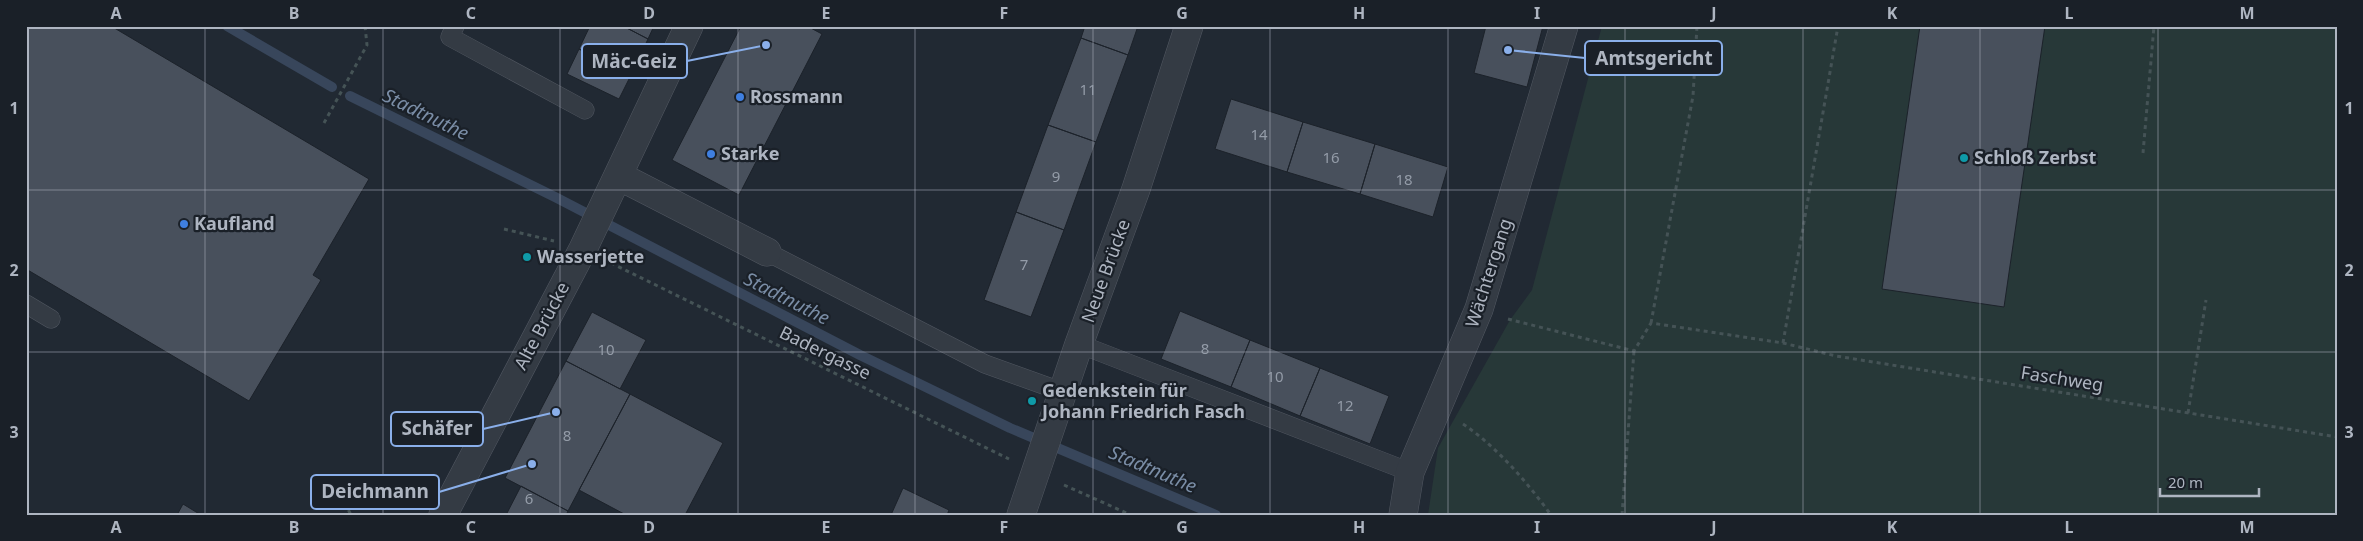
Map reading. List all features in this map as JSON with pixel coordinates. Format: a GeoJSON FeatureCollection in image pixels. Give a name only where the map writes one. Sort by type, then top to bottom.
{"type":"FeatureCollection","features":[{"type":"Feature","properties":{"kind":"street","name":"Alte Brücke"},"geometry":{"type":"LineString","coordinates":[[443,515],[584,246],[689,26]]}},
{"type":"Feature","properties":{"kind":"street","name":"Neue Brücke"},"geometry":{"type":"LineString","coordinates":[[1021,515],[1038,470],[1079,344],[1136,189],[1189,26]]}},
{"type":"Feature","properties":{"kind":"street","name":"Wächtergang"},"geometry":{"type":"LineString","coordinates":[[1403,515],[1410,472],[1479,309],[1564,26]]}},
{"type":"Feature","properties":{"kind":"street"},"geometry":{"type":"LineString","coordinates":[[619,176],[767,252]]}},
{"type":"Feature","properties":{"kind":"lane"},"geometry":{"type":"LineString","coordinates":[[455,26],[450,37],[585,110]]}},
{"type":"Feature","properties":{"kind":"lane"},"geometry":{"type":"LineString","coordinates":[[767,252],[985,364],[1063,392]]}},
{"type":"Feature","properties":{"kind":"lane"},"geometry":{"type":"LineString","coordinates":[[26,304],[51,319]]}},
{"type":"Feature","properties":{"kind":"lane"},"geometry":{"type":"LineString","coordinates":[[1079,344],[1410,472]]}},
{"type":"Feature","properties":{"kind":"path"},"geometry":{"type":"LineString","coordinates":[[324,123],[367,45],[365,26]]}},
{"type":"Feature","properties":{"kind":"path"},"geometry":{"type":"LineString","coordinates":[[1622,515],[1634,351],[1651,322],[1693,96],[1697,26]]}},
{"type":"Feature","properties":{"kind":"path"},"geometry":{"type":"LineString","coordinates":[[1783,343],[1838,26]]}},
{"type":"Feature","properties":{"kind":"path"},"geometry":{"type":"LineString","coordinates":[[2143,153],[2154,26]]}},
{"type":"Feature","properties":{"kind":"path","name":"Badergasse"},"geometry":{"type":"LineString","coordinates":[[504,229],[584,246],[1131,515]]}},
{"type":"Feature","properties":{"kind":"path"},"geometry":{"type":"LineString","coordinates":[[2188,413],[2206,300]]}},
{"type":"Feature","properties":{"kind":"path"},"geometry":{"type":"LineString","coordinates":[[1479,309],[1510,320],[1634,351]]}},
{"type":"Feature","properties":{"kind":"path","name":"Faschweg"},"geometry":{"type":"LineString","coordinates":[[1651,322],[1783,343],[1836,356],[2337,437]]}},
{"type":"Feature","properties":{"kind":"path"},"geometry":{"type":"LineString","coordinates":[[1436,407],[1481,438],[1538,497],[1551,515]]}},
{"type":"Feature","properties":{"kind":"path"},"geometry":{"type":"LineString","coordinates":[[341,496],[351,515]]}},
{"type":"Feature","properties":{"kind":"shaded area"},"geometry":{"type":"Polygon","coordinates":[[[1602,26],[2337,26],[2337,515],[1428,515],[1438,448],[1510,320],[1532,290],[1602,26]]]}},
{"type":"Feature","properties":{"kind":"building","name":"Kaufland"},"geometry":{"type":"Polygon","coordinates":[[[26,26],[111,26],[369,179],[313,275],[321,280],[249,401],[26,269],[26,26]]]}},
{"type":"Feature","properties":{"kind":"building"},"geometry":{"type":"Polygon","coordinates":[[[590,26],[623,26],[648,39],[631,75],[579,49],[590,26]]]}},
{"type":"Feature","properties":{"kind":"building"},"geometry":{"type":"Polygon","coordinates":[[[623,26],[654,26],[648,39],[623,26]]]}},
{"type":"Feature","properties":{"kind":"building"},"geometry":{"type":"Polygon","coordinates":[[[741,26],[807,26],[822,34],[739,195],[672,160],[741,26]]]}},
{"type":"Feature","properties":{"kind":"building"},"geometry":{"type":"Polygon","coordinates":[[[1085,26],[1138,26],[1128,55],[1081,38],[1085,26]]]}},
{"type":"Feature","properties":{"kind":"building"},"geometry":{"type":"Polygon","coordinates":[[[1486,26],[1543,26],[1527,87],[1474,73],[1486,26]]]}},
{"type":"Feature","properties":{"kind":"building","name":"Schloß Zerbst"},"geometry":{"type":"Polygon","coordinates":[[[1920,26],[2045,26],[2004,307],[1882,289],[1920,26]]]}},
{"type":"Feature","properties":{"kind":"building"},"geometry":{"type":"Polygon","coordinates":[[[1081,38],[1128,55],[1096,142],[1048,125],[1081,38]]]}},
{"type":"Feature","properties":{"kind":"building"},"geometry":{"type":"Polygon","coordinates":[[[579,49],[631,75],[619,99],[567,74],[579,49]]]}},
{"type":"Feature","properties":{"kind":"building"},"geometry":{"type":"Polygon","coordinates":[[[1231,99],[1303,122],[1287,172],[1215,149],[1231,99]]]}},
{"type":"Feature","properties":{"kind":"building"},"geometry":{"type":"Polygon","coordinates":[[[1303,122],[1375,144],[1360,194],[1287,172],[1303,122]]]}},
{"type":"Feature","properties":{"kind":"building"},"geometry":{"type":"Polygon","coordinates":[[[1048,125],[1096,142],[1064,230],[1016,212],[1048,125]]]}},
{"type":"Feature","properties":{"kind":"building"},"geometry":{"type":"Polygon","coordinates":[[[1375,144],[1448,167],[1433,217],[1360,194],[1375,144]]]}},
{"type":"Feature","properties":{"kind":"building"},"geometry":{"type":"Polygon","coordinates":[[[1016,212],[1064,230],[1031,317],[984,300],[1016,212]]]}},
{"type":"Feature","properties":{"kind":"building"},"geometry":{"type":"Polygon","coordinates":[[[1180,311],[1250,340],[1231,387],[1161,359],[1180,311]]]}},
{"type":"Feature","properties":{"kind":"building"},"geometry":{"type":"Polygon","coordinates":[[[592,312],[646,340],[620,389],[566,361],[592,312]]]}},
{"type":"Feature","properties":{"kind":"building"},"geometry":{"type":"Polygon","coordinates":[[[1250,340],[1320,368],[1300,416],[1231,387],[1250,340]]]}},
{"type":"Feature","properties":{"kind":"building"},"geometry":{"type":"Polygon","coordinates":[[[566,361],[630,394],[568,511],[505,478],[566,361]]]}},
{"type":"Feature","properties":{"kind":"building"},"geometry":{"type":"Polygon","coordinates":[[[1320,368],[1389,396],[1370,444],[1300,416],[1320,368]]]}},
{"type":"Feature","properties":{"kind":"building"},"geometry":{"type":"Polygon","coordinates":[[[630,394],[723,443],[685,515],[626,515],[579,490],[630,394]]]}},
{"type":"Feature","properties":{"kind":"building"},"geometry":{"type":"Polygon","coordinates":[[[521,486],[568,511],[566,515],[506,515],[521,486]]]}},
{"type":"Feature","properties":{"kind":"building"},"geometry":{"type":"Polygon","coordinates":[[[903,488],[949,510],[947,515],[891,515],[903,488]]]}},
{"type":"Feature","properties":{"kind":"building"},"geometry":{"type":"Polygon","coordinates":[[[183,504],[201,515],[177,515],[183,504]]]}},
{"type":"Feature","properties":{"kind":"waterway","name":"Stadtnuthe"},"geometry":{"type":"LineString","coordinates":[[227,26],[332,87]]}},
{"type":"Feature","properties":{"kind":"waterway","name":"Stadtnuthe"},"geometry":{"type":"LineString","coordinates":[[350,96],[555,197],[860,355],[1010,428],[1216,515]]}},
{"type":"Feature","properties":{"kind":"place","name":"Mäc-Geiz"},"geometry":{"type":"Point","coordinates":[766,45]}},
{"type":"Feature","properties":{"kind":"place","name":"Amtsgericht"},"geometry":{"type":"Point","coordinates":[1508,50]}},
{"type":"Feature","properties":{"kind":"place","name":"Rossmann"},"geometry":{"type":"Point","coordinates":[740,97]}},
{"type":"Feature","properties":{"kind":"place","name":"Starke"},"geometry":{"type":"Point","coordinates":[711,154]}},
{"type":"Feature","properties":{"kind":"place","name":"Schloß Zerbst"},"geometry":{"type":"Point","coordinates":[1964,158]}},
{"type":"Feature","properties":{"kind":"place","name":"Kaufland"},"geometry":{"type":"Point","coordinates":[184,224]}},
{"type":"Feature","properties":{"kind":"place","name":"Wasserjette"},"geometry":{"type":"Point","coordinates":[527,257]}},
{"type":"Feature","properties":{"kind":"place","name":"Gedenkstein für Johann Friedrich Fasch"},"geometry":{"type":"Point","coordinates":[1032,401]}},
{"type":"Feature","properties":{"kind":"place","name":"Schäfer"},"geometry":{"type":"Point","coordinates":[556,412]}},
{"type":"Feature","properties":{"kind":"place","name":"Deichmann"},"geometry":{"type":"Point","coordinates":[532,464]}}]}
